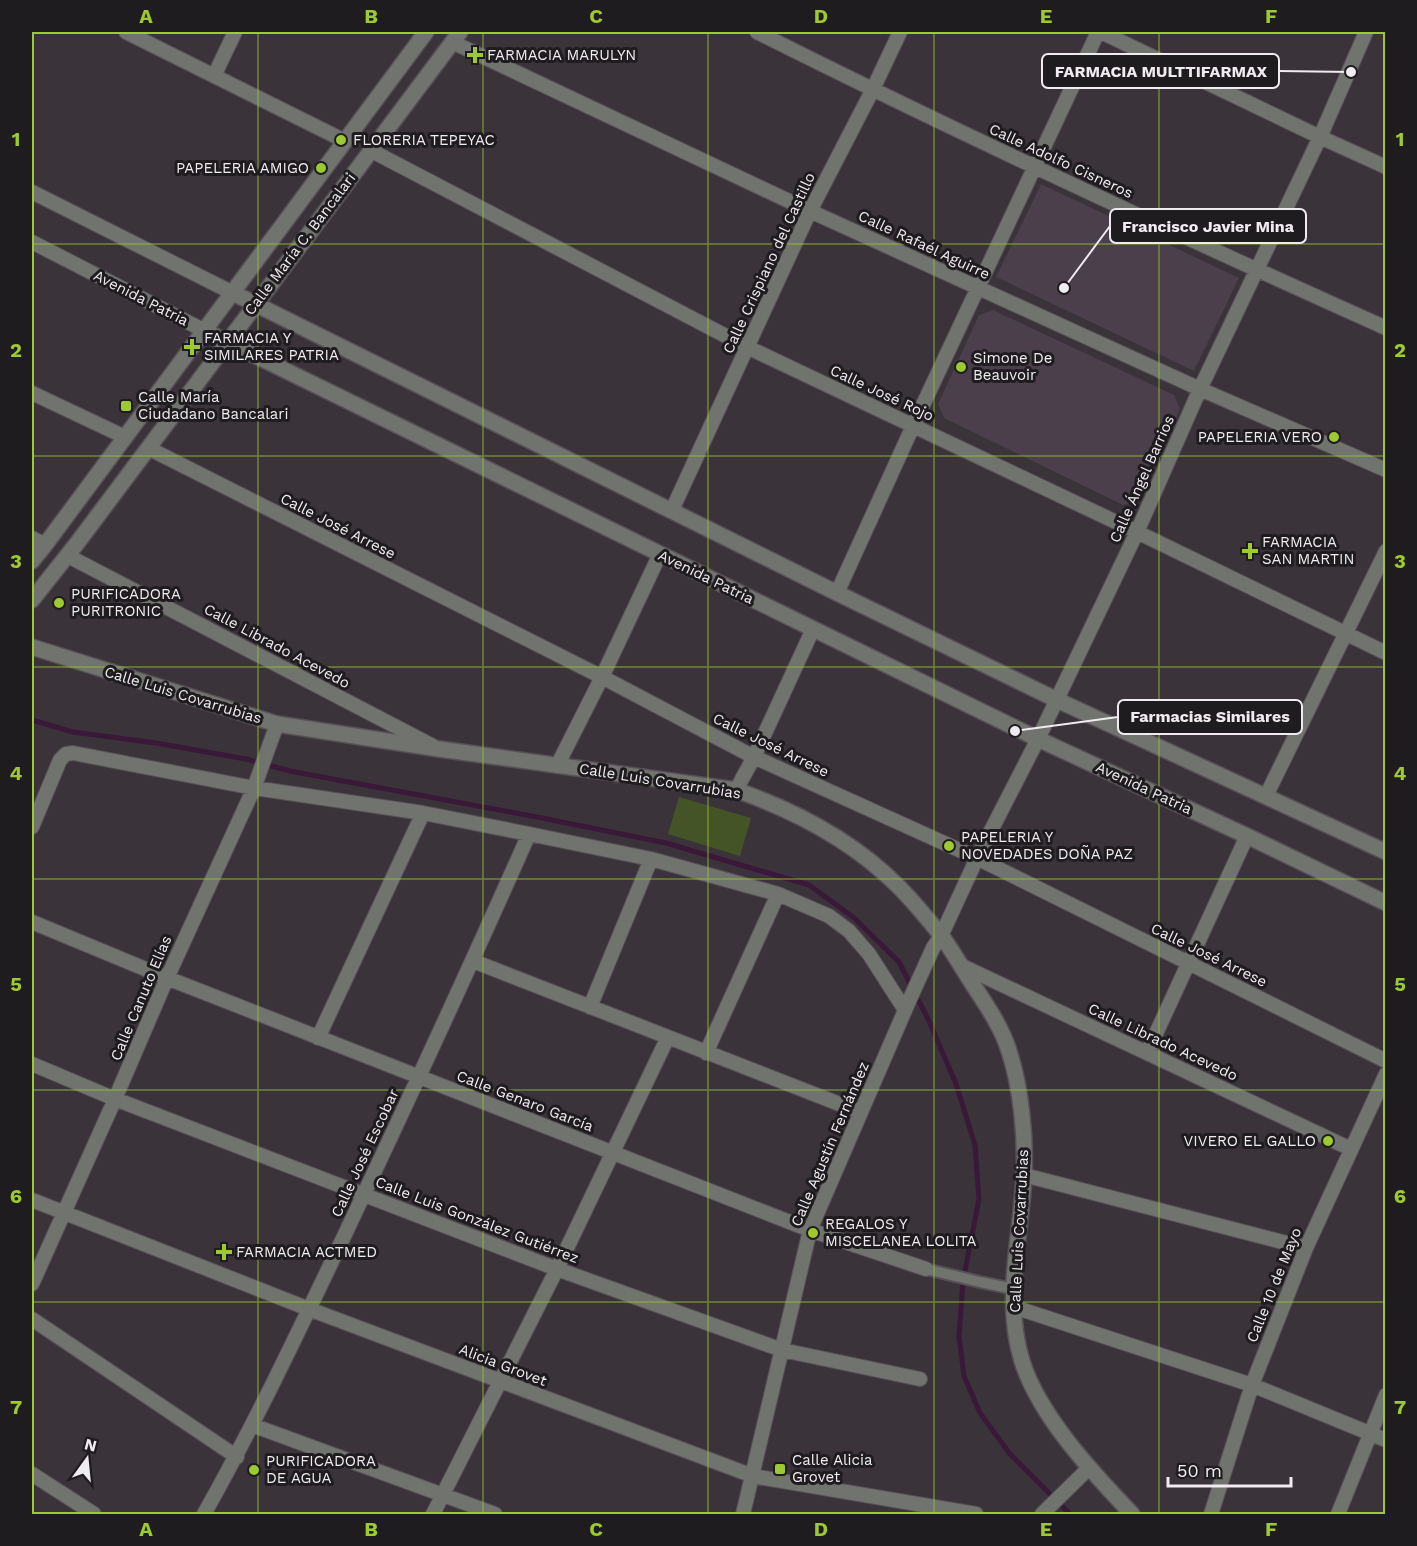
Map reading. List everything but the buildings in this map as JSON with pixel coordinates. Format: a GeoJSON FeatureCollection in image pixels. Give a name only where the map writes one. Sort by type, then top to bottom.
{"type":"FeatureCollection","features":[{"type":"Feature","properties":{"kind":"street"},"geometry":{"type":"LineString","coordinates":[[126,32],[345,141]]}},
{"type":"Feature","properties":{"kind":"street"},"geometry":{"type":"LineString","coordinates":[[214,76],[235,32]]}},
{"type":"Feature","properties":{"kind":"street","name":"Calle María C. Bancalari"},"geometry":{"type":"LineString","coordinates":[[32,561],[38,541],[125,437],[426,32]]}},
{"type":"Feature","properties":{"kind":"street","name":"Calle Adolfo Cisneros"},"geometry":{"type":"LineString","coordinates":[[757,32],[1035,168],[1386,328]]}},
{"type":"Feature","properties":{"kind":"street","name":"Calle Crispiano del Castillo"},"geometry":{"type":"LineString","coordinates":[[672,510],[810,211],[900,32]]}},
{"type":"Feature","properties":{"kind":"street"},"geometry":{"type":"LineString","coordinates":[[837,593],[913,426],[1100,32],[1386,167]]}},
{"type":"Feature","properties":{"kind":"street","name":"Calle Ángel Barrios"},"geometry":{"type":"LineString","coordinates":[[937,942],[1137,532],[1200,389],[1320,137],[1366,32]]}},
{"type":"Feature","properties":{"kind":"street","name":"Calle María C. Bancalari"},"geometry":{"type":"LineString","coordinates":[[32,600],[68,556],[456,37]]}},
{"type":"Feature","properties":{"kind":"street","name":"Calle Rafaél Aguirre"},"geometry":{"type":"LineString","coordinates":[[456,37],[810,211],[1200,389],[1386,470]]}},
{"type":"Feature","properties":{"kind":"street","name":"Calle José Rojo"},"geometry":{"type":"LineString","coordinates":[[370,150],[747,348],[1137,532],[1386,653]]}},
{"type":"Feature","properties":{"kind":"street"},"geometry":{"type":"LineString","coordinates":[[32,192],[837,593],[1057,700],[1386,852]]}},
{"type":"Feature","properties":{"kind":"street","name":"Avenida Patria"},"geometry":{"type":"LineString","coordinates":[[32,242],[227,342],[1038,739],[1386,903]]}},
{"type":"Feature","properties":{"kind":"street"},"geometry":{"type":"LineString","coordinates":[[32,393],[125,437]]}},
{"type":"Feature","properties":{"kind":"street","name":"Calle José Arrese"},"geometry":{"type":"LineString","coordinates":[[148,448],[602,677],[754,757],[977,858],[1386,1061]]}},
{"type":"Feature","properties":{"kind":"street"},"geometry":{"type":"LineString","coordinates":[[1266,796],[1386,551]]}},
{"type":"Feature","properties":{"kind":"street"},"geometry":{"type":"LineString","coordinates":[[556,766],[602,677],[660,554]]}},
{"type":"Feature","properties":{"kind":"street","name":"Calle Librado Acevedo"},"geometry":{"type":"LineString","coordinates":[[68,556],[439,749]]}},
{"type":"Feature","properties":{"kind":"street"},"geometry":{"type":"LineString","coordinates":[[736,790],[754,757],[813,628]]}},
{"type":"Feature","properties":{"kind":"street","name":"Calle Luis Covarrubias"},"geometry":{"type":"LineString","coordinates":[[32,647],[277,724],[556,766],[736,790],[765,800],[825,829],[876,866],[899,887],[937,942],[960,965],[995,1019],[1008,1048],[1017,1079],[1023,1126],[1024,1175],[1014,1289],[1016,1336],[1022,1361],[1034,1389],[1050,1416],[1089,1468],[1132,1515]]}},
{"type":"Feature","properties":{"kind":"street","name":"Calle Canuto Elías"},"geometry":{"type":"LineString","coordinates":[[33,1275],[64,1213],[255,785],[277,724]]}},
{"type":"Feature","properties":{"kind":"street"},"geometry":{"type":"LineString","coordinates":[[32,827],[60,760],[66,754],[79,754],[423,813],[529,834],[651,859],[778,894],[829,916],[849,931],[907,1005]]}},
{"type":"Feature","properties":{"kind":"street"},"geometry":{"type":"LineString","coordinates":[[318,1038],[423,813]]}},
{"type":"Feature","properties":{"kind":"street","name":"Calle José Escobar"},"geometry":{"type":"LineString","coordinates":[[204,1515],[237,1457],[364,1194],[529,834]]}},
{"type":"Feature","properties":{"kind":"street"},"geometry":{"type":"LineString","coordinates":[[1147,1053],[1246,836]]}},
{"type":"Feature","properties":{"kind":"street"},"geometry":{"type":"LineString","coordinates":[[590,1007],[651,859]]}},
{"type":"Feature","properties":{"kind":"street"},"geometry":{"type":"LineString","coordinates":[[706,1053],[778,894]]}},
{"type":"Feature","properties":{"kind":"street","name":"Calle Genaro García"},"geometry":{"type":"LineString","coordinates":[[32,922],[419,1078],[810,1230],[926,1269],[1014,1289]]}},
{"type":"Feature","properties":{"kind":"street","name":"Calle Agustín Fernández"},"geometry":{"type":"LineString","coordinates":[[743,1515],[810,1230],[907,1005],[937,942]]}},
{"type":"Feature","properties":{"kind":"street"},"geometry":{"type":"LineString","coordinates":[[472,961],[860,1112]]}},
{"type":"Feature","properties":{"kind":"street","name":"Calle Librado Acevedo"},"geometry":{"type":"LineString","coordinates":[[960,965],[1351,1149]]}},
{"type":"Feature","properties":{"kind":"street"},"geometry":{"type":"LineString","coordinates":[[434,1515],[557,1269],[668,1037]]}},
{"type":"Feature","properties":{"kind":"street","name":"Calle Luis González Gutiérrez"},"geometry":{"type":"LineString","coordinates":[[32,1064],[115,1100],[557,1269],[782,1350],[920,1379]]}},
{"type":"Feature","properties":{"kind":"street","name":"Calle 10 de Mayo"},"geometry":{"type":"LineString","coordinates":[[1211,1515],[1252,1385],[1306,1248],[1386,1074]]}},
{"type":"Feature","properties":{"kind":"street"},"geometry":{"type":"LineString","coordinates":[[1024,1175],[1306,1248]]}},
{"type":"Feature","properties":{"kind":"street","name":"Alicia Grovet"},"geometry":{"type":"LineString","coordinates":[[32,1200],[309,1309],[753,1476],[976,1515]]}},
{"type":"Feature","properties":{"kind":"street"},"geometry":{"type":"LineString","coordinates":[[1014,1307],[1252,1385],[1386,1440]]}},
{"type":"Feature","properties":{"kind":"street"},"geometry":{"type":"LineString","coordinates":[[32,1319],[237,1457]]}},
{"type":"Feature","properties":{"kind":"street"},"geometry":{"type":"LineString","coordinates":[[1338,1515],[1386,1395]]}},
{"type":"Feature","properties":{"kind":"street"},"geometry":{"type":"LineString","coordinates":[[252,1425],[495,1515]]}},
{"type":"Feature","properties":{"kind":"street"},"geometry":{"type":"LineString","coordinates":[[1042,1515],[1089,1468]]}},
{"type":"Feature","properties":{"kind":"street"},"geometry":{"type":"LineString","coordinates":[[32,1474],[94,1515]]}},
{"type":"Feature","properties":{"kind":"shaded area"},"geometry":{"type":"Polygon","coordinates":[[[1041,184],[1239,278],[1194,371],[996,277],[1041,184]]]}},
{"type":"Feature","properties":{"kind":"shaded area"},"geometry":{"type":"Polygon","coordinates":[[[993,310],[1174,395],[1180,409],[1133,502],[1123,505],[944,418],[938,404],[979,315],[993,310]]]}},
{"type":"Feature","properties":{"kind":"green space"},"geometry":{"type":"Polygon","coordinates":[[[679,797],[751,818],[740,856],[668,834],[679,797]]]}},
{"type":"Feature","properties":{"kind":"waterway"},"geometry":{"type":"LineString","coordinates":[[32,720],[73,732],[156,743],[246,759],[290,771],[666,843],[809,885],[853,917],[899,962],[929,1021],[956,1084],[975,1145],[979,1199],[963,1281],[959,1336],[964,1376],[980,1413],[1010,1454],[1070,1514]]}},
{"type":"Feature","properties":{"kind":"place","name":"FARMACIA MARULYN"},"geometry":{"type":"Point","coordinates":[475,55]}},
{"type":"Feature","properties":{"kind":"place","name":"FARMACIA MULTTIFARMAX"},"geometry":{"type":"Point","coordinates":[1351,72]}},
{"type":"Feature","properties":{"kind":"place","name":"FLORERIA TEPEYAC"},"geometry":{"type":"Point","coordinates":[341,140]}},
{"type":"Feature","properties":{"kind":"place","name":"PAPELERIA AMIGO"},"geometry":{"type":"Point","coordinates":[321,168]}},
{"type":"Feature","properties":{"kind":"place","name":"Francisco Javier Mina"},"geometry":{"type":"Point","coordinates":[1064,288]}},
{"type":"Feature","properties":{"kind":"place","name":"FARMACIA Y SIMILARES PATRIA"},"geometry":{"type":"Point","coordinates":[192,347]}},
{"type":"Feature","properties":{"kind":"place","name":"Simone De Beauvoir"},"geometry":{"type":"Point","coordinates":[961,367]}},
{"type":"Feature","properties":{"kind":"place","name":"Calle María Ciudadano Bancalari"},"geometry":{"type":"Point","coordinates":[126,406]}},
{"type":"Feature","properties":{"kind":"place","name":"PAPELERIA VERO"},"geometry":{"type":"Point","coordinates":[1334,437]}},
{"type":"Feature","properties":{"kind":"place","name":"FARMACIA SAN MARTIN"},"geometry":{"type":"Point","coordinates":[1250,551]}},
{"type":"Feature","properties":{"kind":"place","name":"PURIFICADORA PURITRONIC"},"geometry":{"type":"Point","coordinates":[59,603]}},
{"type":"Feature","properties":{"kind":"place","name":"Farmacias Similares"},"geometry":{"type":"Point","coordinates":[1015,731]}},
{"type":"Feature","properties":{"kind":"place","name":"PAPELERIA Y NOVEDADES DOÑA PAZ"},"geometry":{"type":"Point","coordinates":[949,846]}},
{"type":"Feature","properties":{"kind":"place","name":"VIVERO EL GALLO"},"geometry":{"type":"Point","coordinates":[1328,1141]}},
{"type":"Feature","properties":{"kind":"place","name":"REGALOS Y MISCELANEA LOLITA"},"geometry":{"type":"Point","coordinates":[813,1233]}},
{"type":"Feature","properties":{"kind":"place","name":"FARMACIA ACTMED"},"geometry":{"type":"Point","coordinates":[224,1252]}},
{"type":"Feature","properties":{"kind":"place","name":"Calle Alicia Grovet"},"geometry":{"type":"Point","coordinates":[780,1469]}},
{"type":"Feature","properties":{"kind":"place","name":"PURIFICADORA DE AGUA"},"geometry":{"type":"Point","coordinates":[254,1470]}}]}
